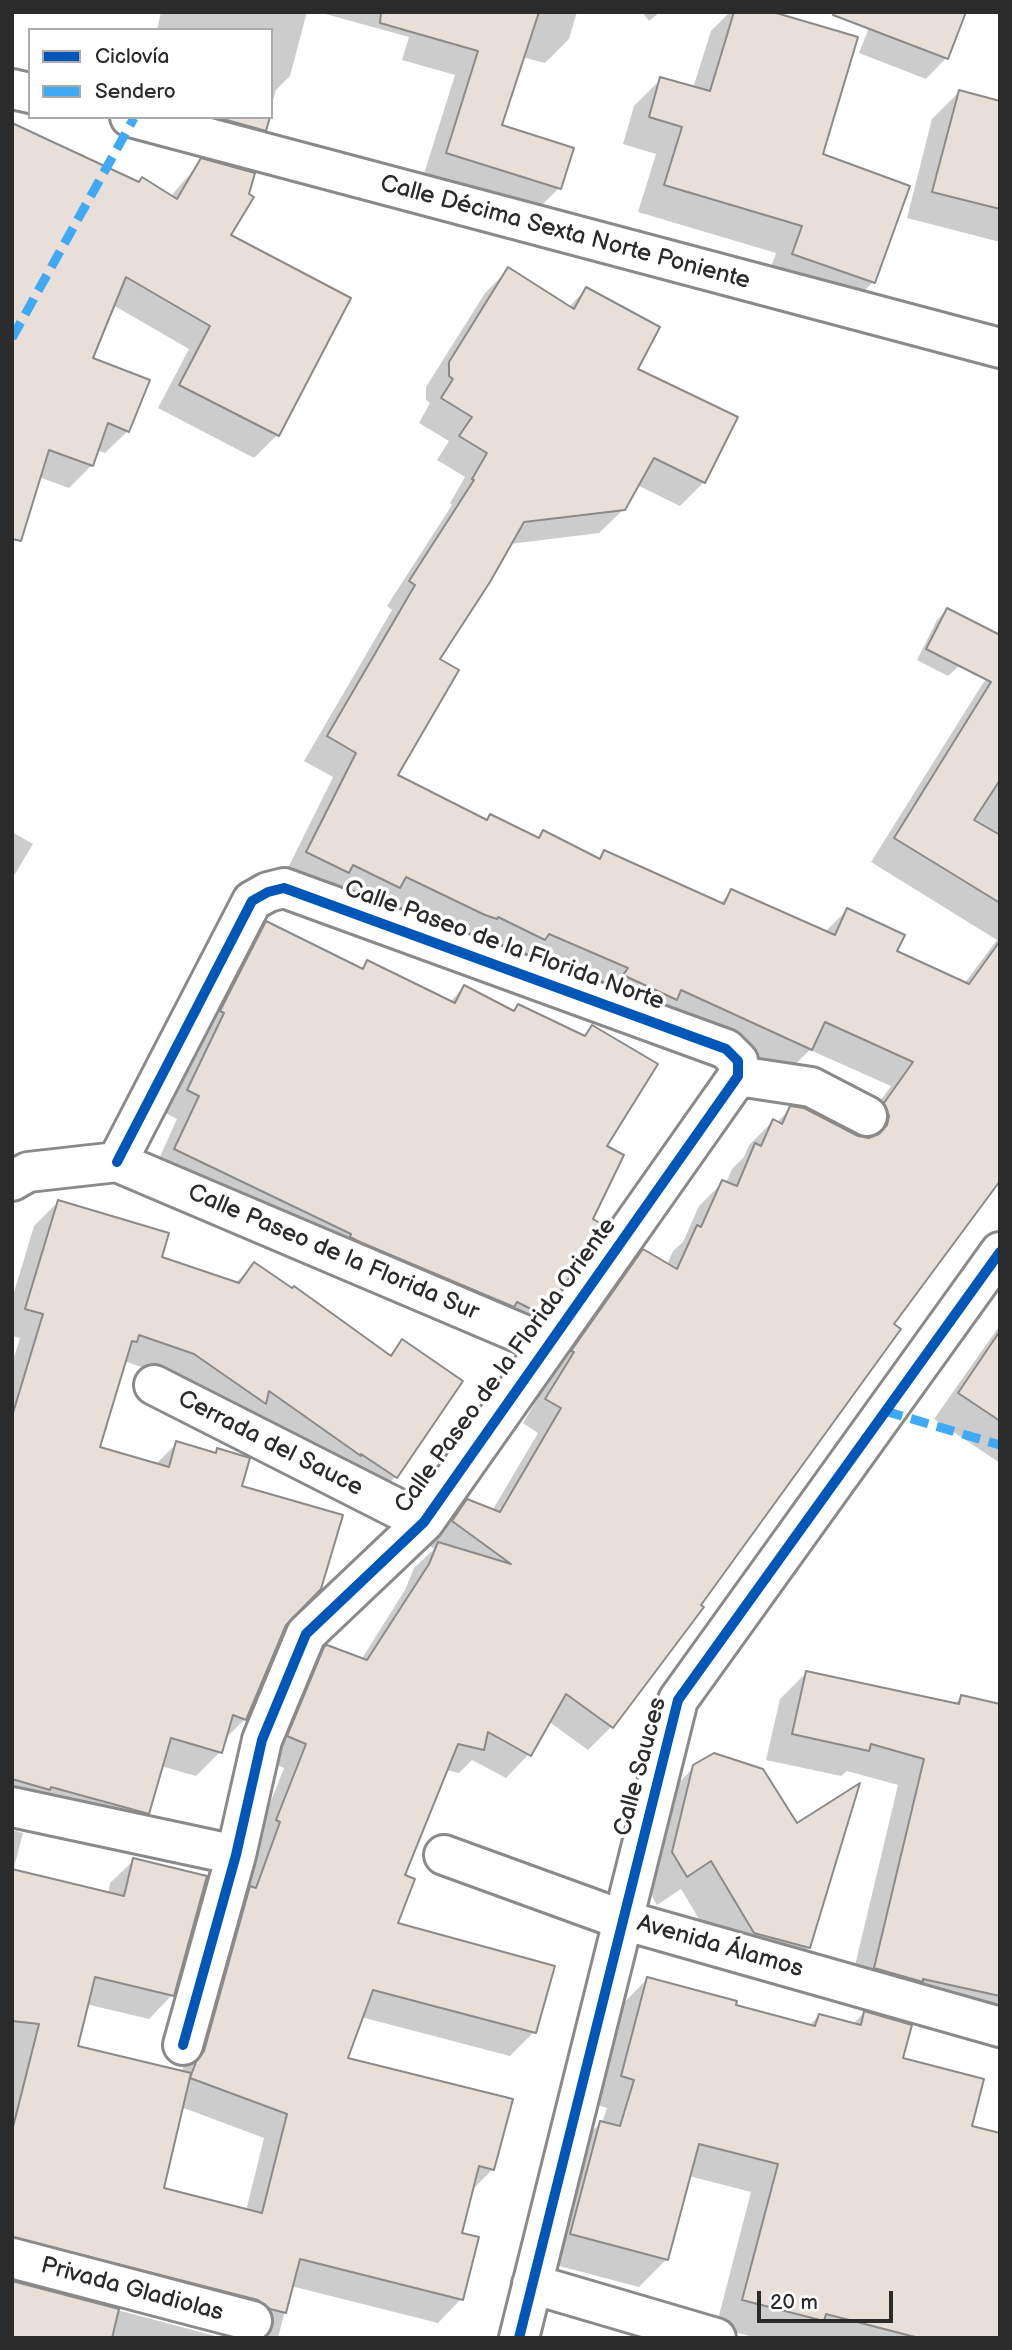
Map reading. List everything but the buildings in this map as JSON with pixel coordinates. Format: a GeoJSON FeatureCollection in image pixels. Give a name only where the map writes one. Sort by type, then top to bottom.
{"type":"FeatureCollection","features":[{"type":"Feature","properties":{"kind":"street","name":"Calle Décima Sexta Norte Poniente"},"geometry":{"type":"LineString","coordinates":[[138,119],[1000,348]]}},
{"type":"Feature","properties":{"kind":"street","name":"Calle Paseo de la Florida Norte"},"geometry":{"type":"LineString","coordinates":[[117,1162],[252,901],[268,891],[284,888],[732,1063],[811,1087],[867,1116]]}},
{"type":"Feature","properties":{"kind":"street","name":"Calle Paseo de la Florida Oriente"},"geometry":{"type":"LineString","coordinates":[[183,2045],[236,1855],[262,1740],[306,1634],[424,1522],[548,1345],[732,1063]]}},
{"type":"Feature","properties":{"kind":"street"},"geometry":{"type":"LineString","coordinates":[[12,1181],[28,1172],[117,1162]]}},
{"type":"Feature","properties":{"kind":"street","name":"Calle Paseo de la Florida Sur"},"geometry":{"type":"LineString","coordinates":[[117,1162],[548,1345]]}},
{"type":"Feature","properties":{"kind":"street","name":"Calle Sauces"},"geometry":{"type":"LineString","coordinates":[[519,2338],[678,1700],[1000,1252]]}},
{"type":"Feature","properties":{"kind":"street","name":"Cerrada del Sauce"},"geometry":{"type":"LineString","coordinates":[[154,1385],[424,1522]]}},
{"type":"Feature","properties":{"kind":"street"},"geometry":{"type":"LineString","coordinates":[[12,1807],[236,1855]]}},
{"type":"Feature","properties":{"kind":"street","name":"Avenida Álamos"},"geometry":{"type":"LineString","coordinates":[[444,1855],[623,1920],[1000,2027]]}},
{"type":"Feature","properties":{"kind":"street","name":"Privada Gladiolas"},"geometry":{"type":"LineString","coordinates":[[12,2258],[252,2322]]}},
{"type":"Feature","properties":{"kind":"street"},"geometry":{"type":"LineString","coordinates":[[532,2284],[716,2338]]}},
{"type":"Feature","properties":{"kind":"marked path"},"geometry":{"type":"LineString","coordinates":[[12,338],[133,119]]}},
{"type":"Feature","properties":{"kind":"marked path"},"geometry":{"type":"LineString","coordinates":[[885,1411],[1000,1445]]}},
{"type":"Feature","properties":{"kind":"cycle path"},"geometry":{"type":"LineString","coordinates":[[117,1162],[252,901],[268,892],[284,888],[726,1049],[738,1061],[738,1076],[424,1522],[306,1634],[262,1740],[236,1855],[183,2045]]}},
{"type":"Feature","properties":{"kind":"cycle path"},"geometry":{"type":"LineString","coordinates":[[519,2338],[678,1700],[1000,1252]]}}]}
